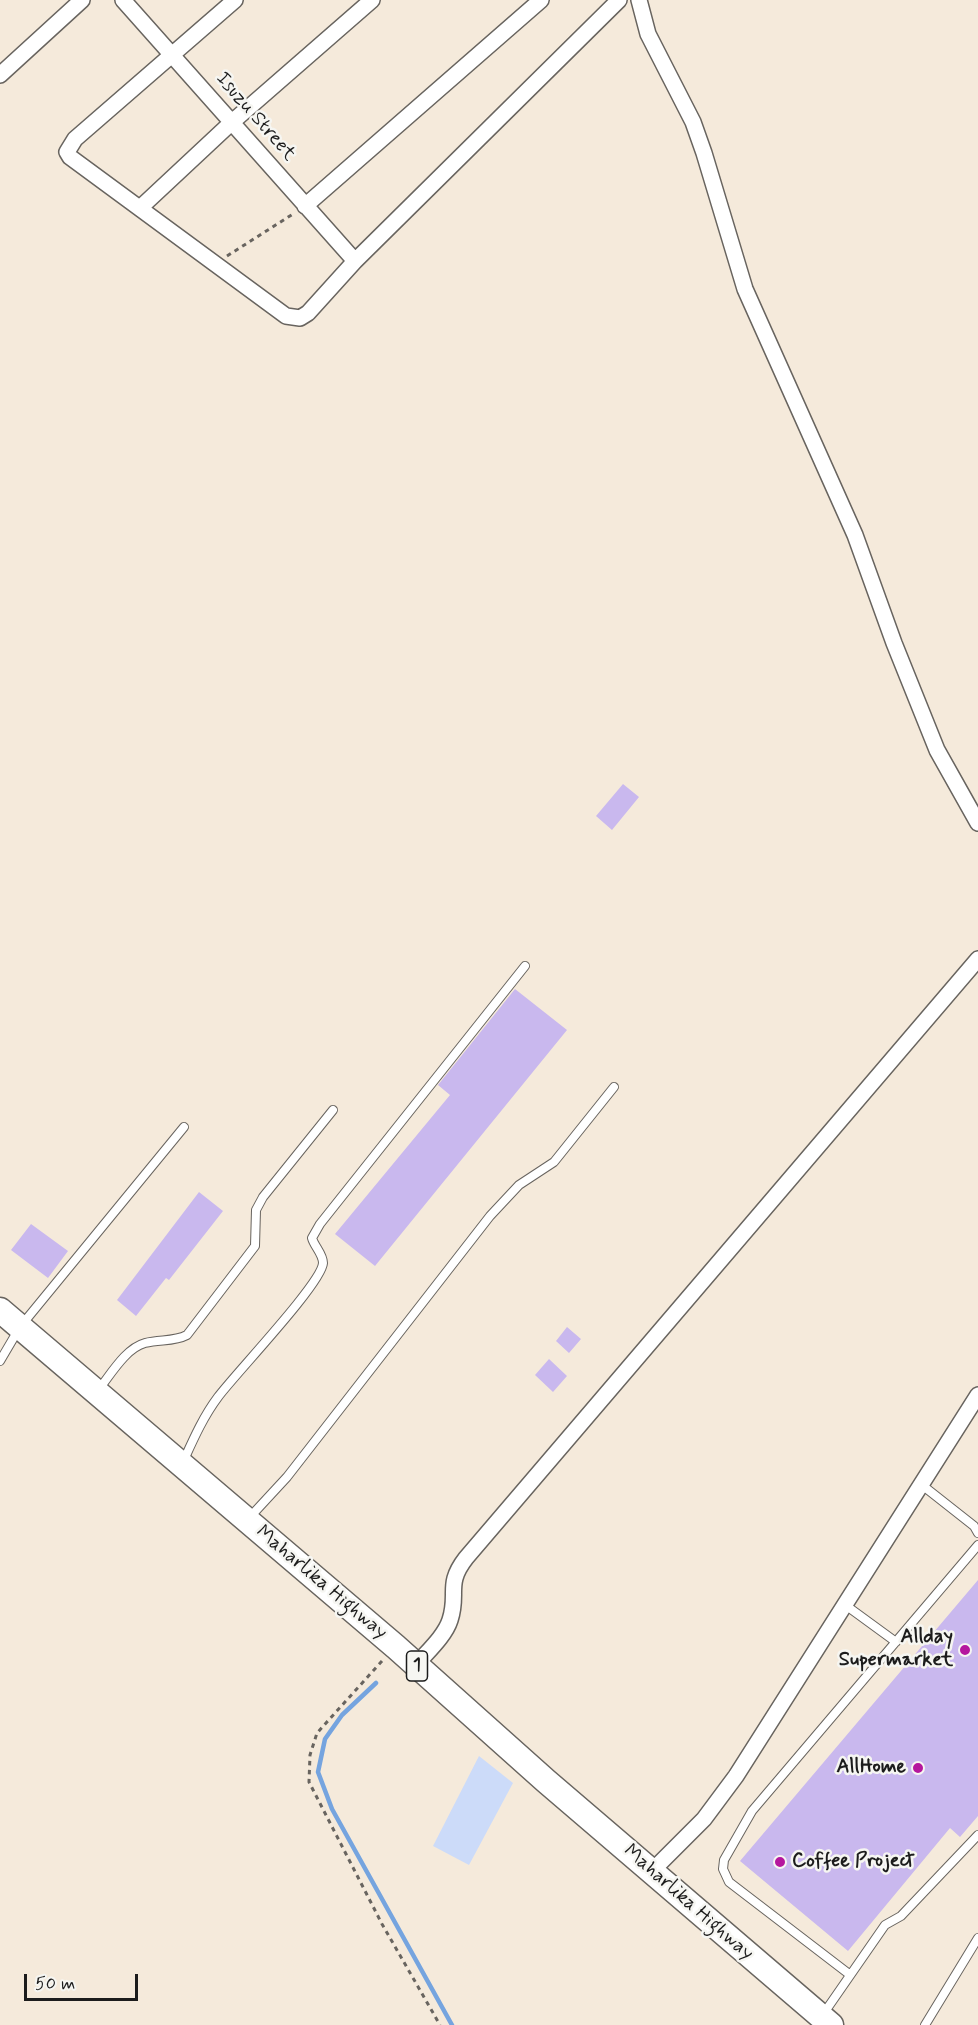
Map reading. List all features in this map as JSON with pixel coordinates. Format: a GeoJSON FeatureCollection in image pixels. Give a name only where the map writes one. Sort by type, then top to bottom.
{"type":"FeatureCollection","features":[{"type":"Feature","properties":{"kind":"main road","name":"Maharlika Highway"},"geometry":{"type":"LineString","coordinates":[[0,1310],[396,1647],[651,1872],[826,2021]]}},
{"type":"Feature","properties":{"kind":"street"},"geometry":{"type":"LineString","coordinates":[[0,75],[82,0]]}},
{"type":"Feature","properties":{"kind":"street","name":"Isuzu Street"},"geometry":{"type":"LineString","coordinates":[[123,0],[355,261]]}},
{"type":"Feature","properties":{"kind":"street"},"geometry":{"type":"LineString","coordinates":[[235,0],[75,139],[68,152],[70,157],[286,316],[296,319],[308,313],[355,261],[619,0]]}},
{"type":"Feature","properties":{"kind":"street"},"geometry":{"type":"LineString","coordinates":[[140,208],[231,123],[372,0]]}},
{"type":"Feature","properties":{"kind":"street"},"geometry":{"type":"LineString","coordinates":[[305,206],[541,0]]}},
{"type":"Feature","properties":{"kind":"street"},"geometry":{"type":"LineString","coordinates":[[639,0],[648,34],[693,122],[745,289],[855,536],[894,643],[937,750],[978,823]]}},
{"type":"Feature","properties":{"kind":"street"},"geometry":{"type":"LineString","coordinates":[[416,1665],[448,1625],[452,1612],[454,1577],[466,1558],[978,959]]}},
{"type":"Feature","properties":{"kind":"street"},"geometry":{"type":"LineString","coordinates":[[651,1872],[704,1819],[736,1776],[978,1395]]}},
{"type":"Feature","properties":{"kind":"lane"},"geometry":{"type":"LineString","coordinates":[[181,1466],[197,1430],[218,1397],[288,1314],[320,1271],[323,1260],[312,1238],[320,1224],[525,966]]}},
{"type":"Feature","properties":{"kind":"lane"},"geometry":{"type":"LineString","coordinates":[[247,1520],[287,1477],[490,1216],[519,1185],[554,1162],[614,1088]]}},
{"type":"Feature","properties":{"kind":"lane"},"geometry":{"type":"LineString","coordinates":[[96,1393],[134,1347],[148,1342],[178,1339],[187,1335],[255,1245],[256,1210],[263,1197],[333,1110]]}},
{"type":"Feature","properties":{"kind":"lane"},"geometry":{"type":"LineString","coordinates":[[0,1361],[20,1327],[184,1127]]}},
{"type":"Feature","properties":{"kind":"lane"},"geometry":{"type":"LineString","coordinates":[[922,1485],[974,1526],[978,1533]]}},
{"type":"Feature","properties":{"kind":"lane"},"geometry":{"type":"LineString","coordinates":[[849,1974],[729,1882],[723,1869],[734,1839],[752,1811],[978,1545]]}},
{"type":"Feature","properties":{"kind":"lane"},"geometry":{"type":"LineString","coordinates":[[844,1604],[896,1642]]}},
{"type":"Feature","properties":{"kind":"lane"},"geometry":{"type":"LineString","coordinates":[[826,2021],[849,1974],[885,1925],[902,1916],[978,1835]]}},
{"type":"Feature","properties":{"kind":"lane"},"geometry":{"type":"LineString","coordinates":[[925,2025],[978,1938]]}},
{"type":"Feature","properties":{"kind":"path"},"geometry":{"type":"LineString","coordinates":[[216,263],[305,206]]}},
{"type":"Feature","properties":{"kind":"path"},"geometry":{"type":"LineString","coordinates":[[396,1647],[317,1733],[310,1755],[309,1782],[382,1924],[440,2025]]}},
{"type":"Feature","properties":{"kind":"shaded area"},"geometry":{"type":"Polygon","coordinates":[[[479,1756],[513,1783],[469,1865],[433,1846],[479,1756]]]}},
{"type":"Feature","properties":{"kind":"building"},"geometry":{"type":"Polygon","coordinates":[[[623,784],[639,797],[612,830],[596,816],[623,784]]]}},
{"type":"Feature","properties":{"kind":"building"},"geometry":{"type":"Polygon","coordinates":[[[515,989],[567,1030],[375,1266],[335,1234],[450,1095],[438,1085],[515,989]]]}},
{"type":"Feature","properties":{"kind":"building"},"geometry":{"type":"Polygon","coordinates":[[[199,1192],[223,1211],[169,1280],[166,1278],[136,1316],[117,1300],[199,1192]]]}},
{"type":"Feature","properties":{"kind":"building"},"geometry":{"type":"Polygon","coordinates":[[[31,1224],[68,1251],[48,1278],[11,1250],[31,1224]]]}},
{"type":"Feature","properties":{"kind":"building"},"geometry":{"type":"Polygon","coordinates":[[[567,1327],[581,1339],[569,1353],[556,1341],[567,1327]]]}},
{"type":"Feature","properties":{"kind":"building"},"geometry":{"type":"Polygon","coordinates":[[[549,1359],[567,1376],[553,1392],[535,1375],[549,1359]]]}},
{"type":"Feature","properties":{"kind":"building"},"geometry":{"type":"Polygon","coordinates":[[[978,1580],[978,1816],[960,1837],[950,1828],[848,1951],[740,1861],[978,1580]]]}},
{"type":"Feature","properties":{"kind":"waterway"},"geometry":{"type":"LineString","coordinates":[[376,1683],[342,1715],[325,1739],[318,1772],[332,1809],[452,2025]]}},
{"type":"Feature","properties":{"kind":"place","name":"Allday Supermarket"},"geometry":{"type":"Point","coordinates":[965,1650]}},
{"type":"Feature","properties":{"kind":"place","name":"AllHome"},"geometry":{"type":"Point","coordinates":[918,1768]}},
{"type":"Feature","properties":{"kind":"place","name":"Coffee Project"},"geometry":{"type":"Point","coordinates":[780,1862]}}]}
